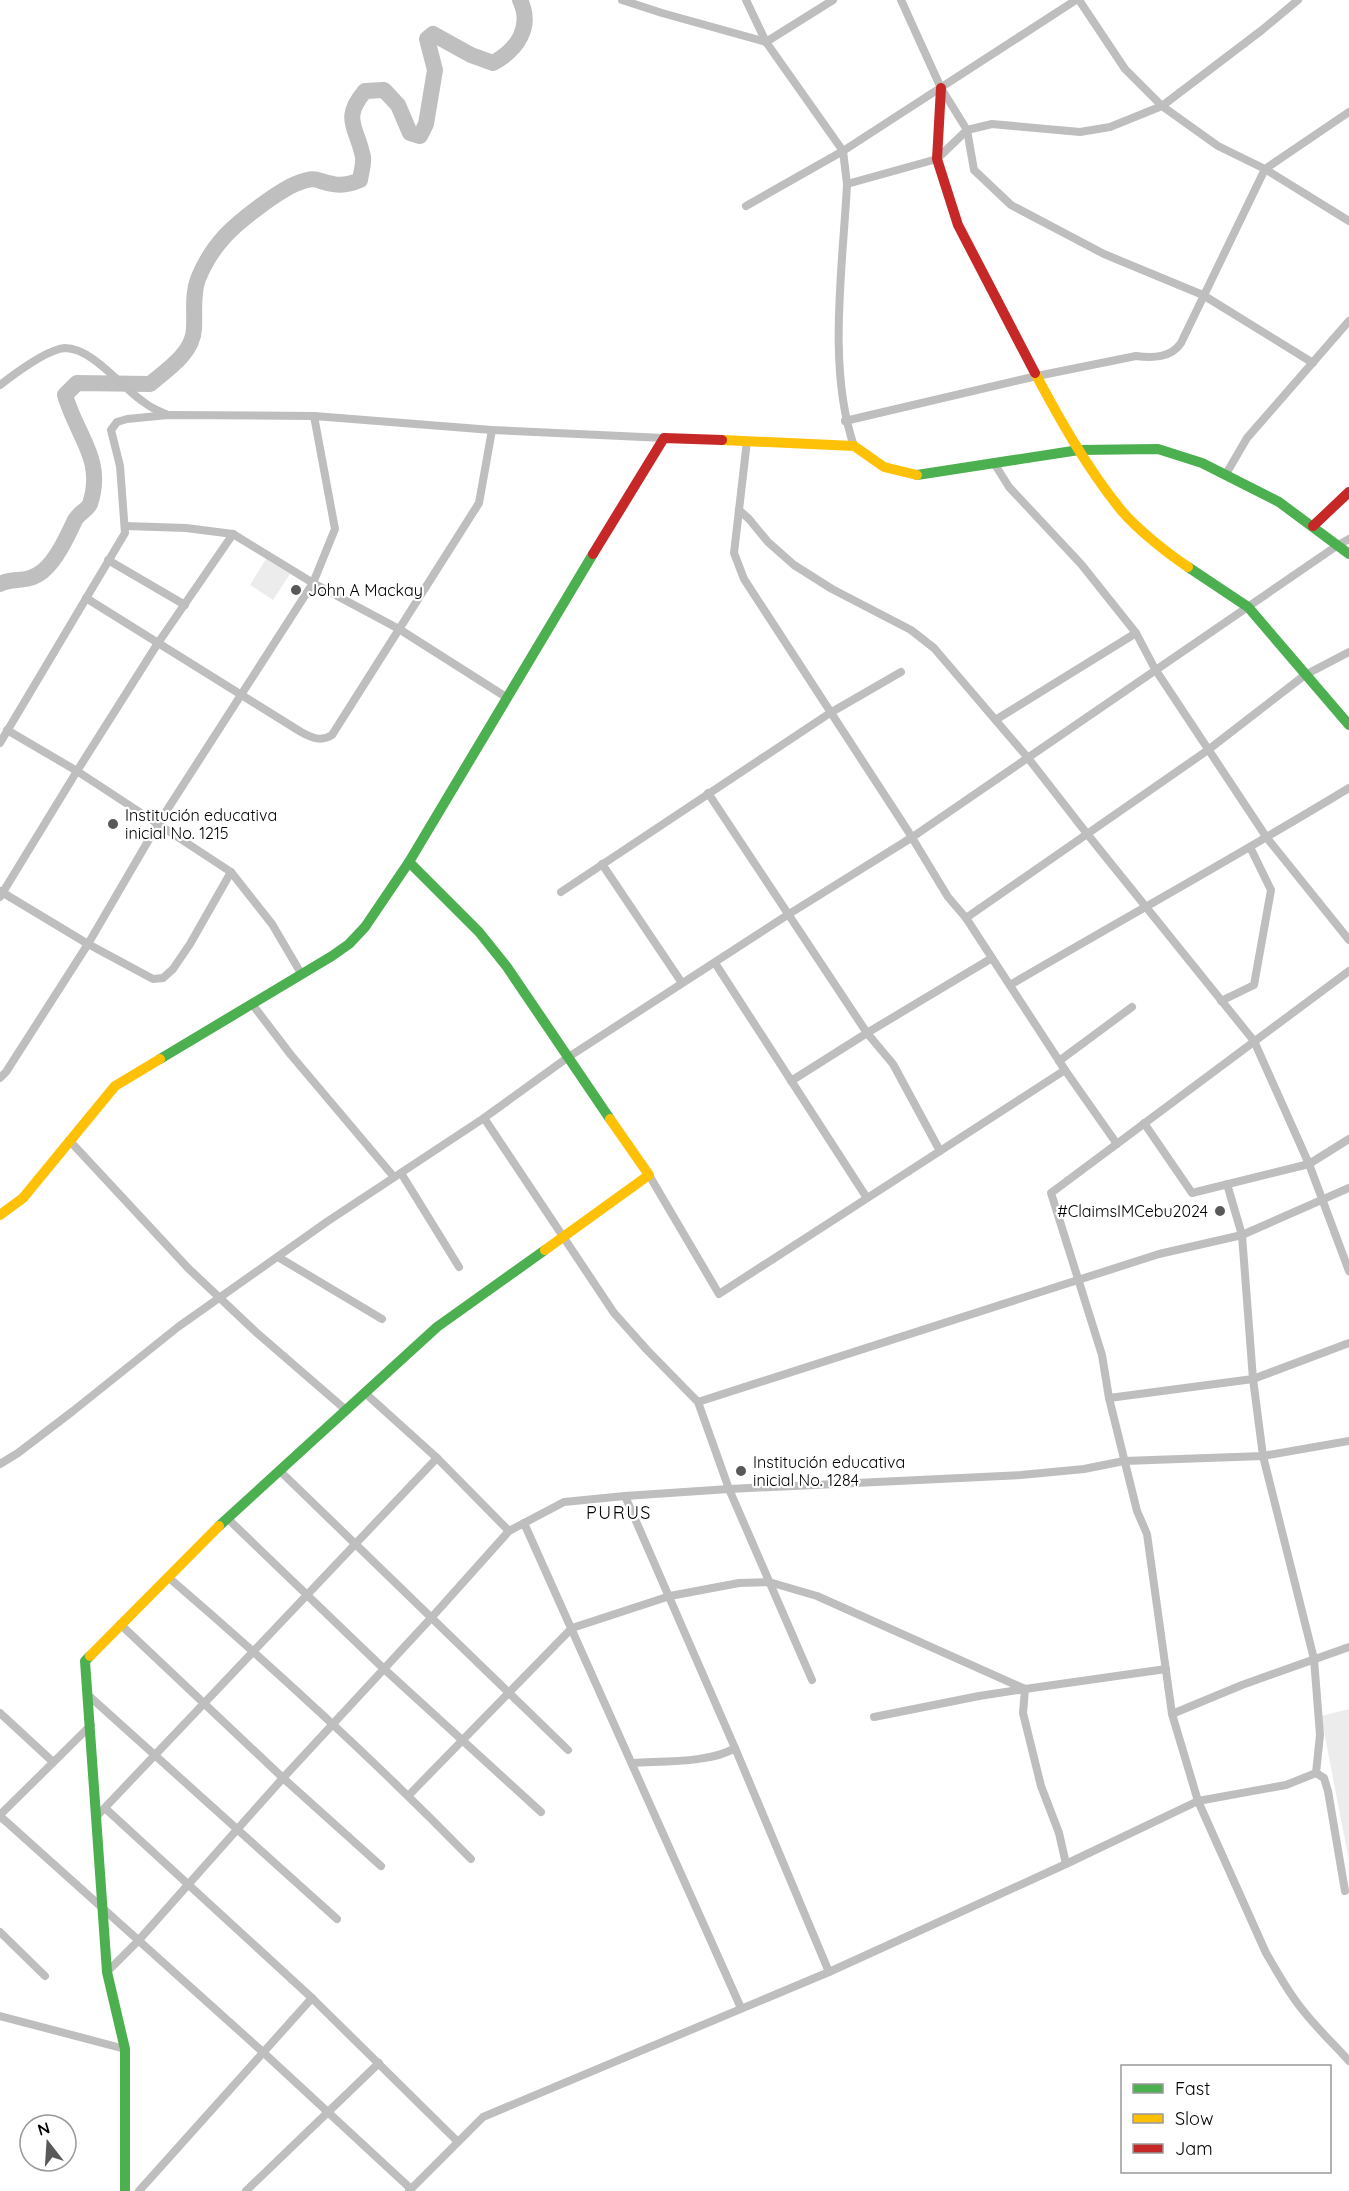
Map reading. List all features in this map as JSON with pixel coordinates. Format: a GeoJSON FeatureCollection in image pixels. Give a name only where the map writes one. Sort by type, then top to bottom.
{"type":"FeatureCollection","features":[{"type":"Feature","properties":{"kind":"street"},"geometry":{"type":"LineString","coordinates":[[622,0],[766,42],[833,0]]}},
{"type":"Feature","properties":{"kind":"street"},"geometry":{"type":"LineString","coordinates":[[746,0],[766,42],[843,151],[847,184],[838,350],[845,421],[854,446]]}},
{"type":"Feature","properties":{"kind":"street"},"geometry":{"type":"LineString","coordinates":[[900,0],[940,88],[967,130],[974,170],[1011,205],[1104,254],[1203,295],[1313,363]]}},
{"type":"Feature","properties":{"kind":"street"},"geometry":{"type":"LineString","coordinates":[[746,206],[843,151],[1077,0],[1125,69],[1162,106],[1218,146],[1265,170],[1349,221]]}},
{"type":"Feature","properties":{"kind":"street"},"geometry":{"type":"LineString","coordinates":[[847,184],[936,159],[967,130],[992,124],[1080,132],[1110,127],[1162,106],[1298,0]]}},
{"type":"Feature","properties":{"kind":"street"},"geometry":{"type":"LineString","coordinates":[[940,88],[936,159],[958,225],[1037,376],[1079,450],[1122,511],[1172,556],[1248,607],[1349,725]]}},
{"type":"Feature","properties":{"kind":"street"},"geometry":{"type":"LineString","coordinates":[[845,421],[1037,376],[1136,356],[1152,357],[1176,350],[1265,170],[1349,112]]}},
{"type":"Feature","properties":{"kind":"street"},"geometry":{"type":"LineString","coordinates":[[1226,474],[1247,438],[1349,321]]}},
{"type":"Feature","properties":{"kind":"street"},"geometry":{"type":"LineString","coordinates":[[0,386],[22,368],[64,348],[82,353],[104,368],[144,403],[168,415]]}},
{"type":"Feature","properties":{"kind":"street"},"geometry":{"type":"LineString","coordinates":[[0,742],[124,532],[120,466],[111,430],[117,422],[127,419],[168,415],[314,416],[492,430],[854,446],[884,467],[919,475],[1079,450],[1158,449],[1202,463],[1279,502],[1349,554]]}},
{"type":"Feature","properties":{"kind":"street"},"geometry":{"type":"LineString","coordinates":[[0,1078],[88,944],[158,824],[313,583],[335,529],[314,416]]}},
{"type":"Feature","properties":{"kind":"street"},"geometry":{"type":"LineString","coordinates":[[86,598],[240,696],[310,737],[322,739],[332,735],[479,503],[492,430]]}},
{"type":"Feature","properties":{"kind":"street"},"geometry":{"type":"LineString","coordinates":[[0,1215],[23,1198],[115,1086],[302,975],[349,944],[365,927],[409,862],[506,697],[664,438]]}},
{"type":"Feature","properties":{"kind":"street"},"geometry":{"type":"LineString","coordinates":[[747,441],[734,554],[744,579],[948,897],[966,918],[1065,1070],[1117,1144]]}},
{"type":"Feature","properties":{"kind":"street"},"geometry":{"type":"LineString","coordinates":[[994,463],[1009,487],[1081,564],[1136,633],[1155,669],[1267,838],[1349,940]]}},
{"type":"Feature","properties":{"kind":"street"},"geometry":{"type":"LineString","coordinates":[[1313,526],[1349,492]]}},
{"type":"Feature","properties":{"kind":"street"},"geometry":{"type":"LineString","coordinates":[[739,510],[768,542],[795,565],[832,589],[911,630],[934,648],[1028,758],[1254,1041],[1309,1164],[1349,1271]]}},
{"type":"Feature","properties":{"kind":"street"},"geometry":{"type":"LineString","coordinates":[[125,526],[186,528],[233,534],[313,583],[399,629],[506,697]]}},
{"type":"Feature","properties":{"kind":"street"},"geometry":{"type":"LineString","coordinates":[[231,872],[171,973],[153,980],[1,894],[158,643],[233,534]]}},
{"type":"Feature","properties":{"kind":"street"},"geometry":{"type":"LineString","coordinates":[[0,1464],[18,1453],[178,1327],[484,1118],[567,1058],[911,838],[1338,544],[1349,539]]}},
{"type":"Feature","properties":{"kind":"street"},"geometry":{"type":"LineString","coordinates":[[108,560],[185,605]]}},
{"type":"Feature","properties":{"kind":"street"},"geometry":{"type":"LineString","coordinates":[[996,719],[1136,633]]}},
{"type":"Feature","properties":{"kind":"street"},"geometry":{"type":"LineString","coordinates":[[966,918],[1208,750],[1305,675],[1349,652]]}},
{"type":"Feature","properties":{"kind":"street"},"geometry":{"type":"LineString","coordinates":[[561,892],[830,713],[901,672]]}},
{"type":"Feature","properties":{"kind":"street"},"geometry":{"type":"LineString","coordinates":[[8,730],[76,771],[231,872],[272,924],[302,975]]}},
{"type":"Feature","properties":{"kind":"street"},"geometry":{"type":"LineString","coordinates":[[1010,985],[1267,838],[1349,788]]}},
{"type":"Feature","properties":{"kind":"street"},"geometry":{"type":"LineString","coordinates":[[708,793],[867,1033],[893,1065],[940,1151]]}},
{"type":"Feature","properties":{"kind":"street"},"geometry":{"type":"LineString","coordinates":[[1221,1001],[1254,985],[1271,890],[1250,847]]}},
{"type":"Feature","properties":{"kind":"street"},"geometry":{"type":"LineString","coordinates":[[409,862],[479,932],[523,989],[567,1058],[649,1175],[718,1294],[1065,1070]]}},
{"type":"Feature","properties":{"kind":"street"},"geometry":{"type":"LineString","coordinates":[[602,864],[682,983]]}},
{"type":"Feature","properties":{"kind":"street"},"geometry":{"type":"LineString","coordinates":[[791,1081],[992,958]]}},
{"type":"Feature","properties":{"kind":"street"},"geometry":{"type":"LineString","coordinates":[[715,963],[867,1198]]}},
{"type":"Feature","properties":{"kind":"street"},"geometry":{"type":"LineString","coordinates":[[1349,971],[1051,1193],[1102,1355],[1109,1398],[1124,1461],[1137,1511],[1147,1534],[1172,1713],[1198,1801],[1266,1953],[1278,1974],[1299,2005],[1349,2061]]}},
{"type":"Feature","properties":{"kind":"street"},"geometry":{"type":"LineString","coordinates":[[252,1004],[291,1055],[398,1175],[459,1267]]}},
{"type":"Feature","properties":{"kind":"street"},"geometry":{"type":"LineString","coordinates":[[1059,1061],[1132,1007]]}},
{"type":"Feature","properties":{"kind":"street"},"geometry":{"type":"LineString","coordinates":[[484,1118],[614,1313],[698,1402],[729,1489],[812,1680]]}},
{"type":"Feature","properties":{"kind":"street"},"geometry":{"type":"LineString","coordinates":[[1144,1123],[1192,1193],[1309,1164],[1349,1139]]}},
{"type":"Feature","properties":{"kind":"street"},"geometry":{"type":"LineString","coordinates":[[69,1140],[188,1268],[346,1410]]}},
{"type":"Feature","properties":{"kind":"street"},"geometry":{"type":"LineString","coordinates":[[125,2191],[125,2049],[107,1972],[102,1908],[101,1812],[86,1660],[228,1518],[436,1327],[649,1175]]}},
{"type":"Feature","properties":{"kind":"street"},"geometry":{"type":"LineString","coordinates":[[1227,1184],[1242,1235],[1253,1379],[1263,1456],[1314,1659],[1320,1735],[1316,1773]]}},
{"type":"Feature","properties":{"kind":"street"},"geometry":{"type":"LineString","coordinates":[[698,1402],[1159,1254],[1242,1235],[1349,1188]]}},
{"type":"Feature","properties":{"kind":"street"},"geometry":{"type":"LineString","coordinates":[[278,1257],[382,1319]]}},
{"type":"Feature","properties":{"kind":"street"},"geometry":{"type":"LineString","coordinates":[[1109,1398],[1253,1379],[1349,1343]]}},
{"type":"Feature","properties":{"kind":"street"},"geometry":{"type":"LineString","coordinates":[[365,1393],[437,1458],[509,1531]]}},
{"type":"Feature","properties":{"kind":"street"},"geometry":{"type":"LineString","coordinates":[[107,1972],[138,1941],[283,1778],[509,1531],[564,1502],[729,1489],[1020,1475],[1084,1469],[1124,1461],[1263,1456],[1349,1441]]}},
{"type":"Feature","properties":{"kind":"street"},"geometry":{"type":"LineString","coordinates":[[101,1812],[437,1458]]}},
{"type":"Feature","properties":{"kind":"street"},"geometry":{"type":"LineString","coordinates":[[280,1472],[568,1750]]}},
{"type":"Feature","properties":{"kind":"street"},"geometry":{"type":"LineString","coordinates":[[625,1496],[670,1596],[829,1972]]}},
{"type":"Feature","properties":{"kind":"street"},"geometry":{"type":"LineString","coordinates":[[228,1518],[383,1668],[541,1812]]}},
{"type":"Feature","properties":{"kind":"street"},"geometry":{"type":"LineString","coordinates":[[524,1523],[741,2008]]}},
{"type":"Feature","properties":{"kind":"street"},"geometry":{"type":"LineString","coordinates":[[168,1577],[333,1724],[471,1859]]}},
{"type":"Feature","properties":{"kind":"street"},"geometry":{"type":"LineString","coordinates":[[409,1796],[572,1628],[670,1596],[739,1583],[770,1582],[817,1596],[1025,1689]]}},
{"type":"Feature","properties":{"kind":"street"},"geometry":{"type":"LineString","coordinates":[[120,1624],[204,1705],[381,1866]]}},
{"type":"Feature","properties":{"kind":"street"},"geometry":{"type":"LineString","coordinates":[[1172,1713],[1349,1647]]}},
{"type":"Feature","properties":{"kind":"street"},"geometry":{"type":"LineString","coordinates":[[874,1717],[979,1696],[1166,1669]]}},
{"type":"Feature","properties":{"kind":"street"},"geometry":{"type":"LineString","coordinates":[[1025,1689],[1023,1713],[1041,1786],[1059,1833],[1066,1864]]}},
{"type":"Feature","properties":{"kind":"street"},"geometry":{"type":"LineString","coordinates":[[88,1695],[337,1919]]}},
{"type":"Feature","properties":{"kind":"street"},"geometry":{"type":"LineString","coordinates":[[0,1713],[52,1761]]}},
{"type":"Feature","properties":{"kind":"street"},"geometry":{"type":"LineString","coordinates":[[91,1724],[0,1816],[264,2053],[410,2190],[483,2117],[829,1972],[1198,1801],[1286,1785],[1316,1773]]}},
{"type":"Feature","properties":{"kind":"street"},"geometry":{"type":"LineString","coordinates":[[633,1763],[694,1758],[727,1752],[735,1748]]}},
{"type":"Feature","properties":{"kind":"street"},"geometry":{"type":"LineString","coordinates":[[1316,1773],[1323,1778],[1328,1791],[1345,1891]]}},
{"type":"Feature","properties":{"kind":"street"},"geometry":{"type":"LineString","coordinates":[[101,1812],[188,1885],[312,1998],[458,2142]]}},
{"type":"Feature","properties":{"kind":"street"},"geometry":{"type":"LineString","coordinates":[[0,1932],[45,1976]]}},
{"type":"Feature","properties":{"kind":"street"},"geometry":{"type":"LineString","coordinates":[[139,2191],[312,1998]]}},
{"type":"Feature","properties":{"kind":"street"},"geometry":{"type":"LineString","coordinates":[[0,2016],[125,2049]]}},
{"type":"Feature","properties":{"kind":"street"},"geometry":{"type":"LineString","coordinates":[[246,2191],[379,2063]]}},
{"type":"Feature","properties":{"kind":"shaded area"},"geometry":{"type":"Polygon","coordinates":[[[266,559],[290,574],[273,600],[250,585],[266,559]]]}},
{"type":"Feature","properties":{"kind":"shaded area"},"geometry":{"type":"Polygon","coordinates":[[[1349,1709],[1349,1861],[1321,1716],[1349,1709]]]}},
{"type":"Feature","properties":{"kind":"waterway"},"geometry":{"type":"LineString","coordinates":[[0,584],[31,578],[43,571],[57,554],[77,518],[90,504],[94,488],[92,460],[65,395],[77,383],[150,384],[171,367],[184,353],[193,338],[196,285],[210,256],[225,236],[260,207],[298,183],[314,179],[344,185],[360,180],[363,157],[352,116],[365,91],[384,90],[398,105],[410,133],[420,136],[426,124],[435,70],[427,39],[433,34],[471,55],[493,63],[502,58],[520,37],[525,19],[520,0]]}},
{"type":"Feature","properties":{"kind":"traffic: fast"},"geometry":{"type":"LineString","coordinates":[[917,475],[1079,450],[1158,449],[1202,463],[1279,502],[1349,554]]}},
{"type":"Feature","properties":{"kind":"traffic: fast"},"geometry":{"type":"LineString","coordinates":[[160,1059],[332,956],[349,944],[365,927],[409,862],[593,554]]}},
{"type":"Feature","properties":{"kind":"traffic: fast"},"geometry":{"type":"LineString","coordinates":[[1188,567],[1248,607],[1349,725]]}},
{"type":"Feature","properties":{"kind":"traffic: fast"},"geometry":{"type":"LineString","coordinates":[[409,862],[479,932],[507,967],[610,1119]]}},
{"type":"Feature","properties":{"kind":"traffic: fast"},"geometry":{"type":"LineString","coordinates":[[219,1526],[437,1327],[545,1250]]}},
{"type":"Feature","properties":{"kind":"traffic: fast"},"geometry":{"type":"LineString","coordinates":[[90,1656],[85,1661],[107,1972],[125,2049],[125,2191]]}},
{"type":"Feature","properties":{"kind":"traffic: slow"},"geometry":{"type":"LineString","coordinates":[[1035,373],[1075,443],[1121,510],[1135,525],[1188,567]]}},
{"type":"Feature","properties":{"kind":"traffic: slow"},"geometry":{"type":"LineString","coordinates":[[722,440],[854,446],[884,467],[917,475]]}},
{"type":"Feature","properties":{"kind":"traffic: slow"},"geometry":{"type":"LineString","coordinates":[[0,1215],[23,1198],[115,1086],[160,1059]]}},
{"type":"Feature","properties":{"kind":"traffic: slow"},"geometry":{"type":"LineString","coordinates":[[545,1250],[649,1175],[610,1119]]}},
{"type":"Feature","properties":{"kind":"traffic: slow"},"geometry":{"type":"LineString","coordinates":[[90,1656],[219,1526]]}},
{"type":"Feature","properties":{"kind":"traffic: jam"},"geometry":{"type":"LineString","coordinates":[[941,88],[937,159],[958,225],[1035,373]]}},
{"type":"Feature","properties":{"kind":"traffic: jam"},"geometry":{"type":"LineString","coordinates":[[593,554],[664,438],[722,440]]}},
{"type":"Feature","properties":{"kind":"traffic: jam"},"geometry":{"type":"LineString","coordinates":[[1313,526],[1349,492]]}},
{"type":"Feature","properties":{"kind":"place","name":"John A Mackay"},"geometry":{"type":"Point","coordinates":[296,590]}},
{"type":"Feature","properties":{"kind":"place","name":"Institución educativa inicial No. 1215"},"geometry":{"type":"Point","coordinates":[113,824]}},
{"type":"Feature","properties":{"kind":"place","name":"#ClaimsIMCebu2024"},"geometry":{"type":"Point","coordinates":[1220,1211]}},
{"type":"Feature","properties":{"kind":"place","name":"Institución educativa inicial No. 1284"},"geometry":{"type":"Point","coordinates":[741,1471]}},
{"type":"Feature","properties":{"kind":"district","name":"PURUS"},"geometry":{"type":"Point","coordinates":[619,1512]}}]}
